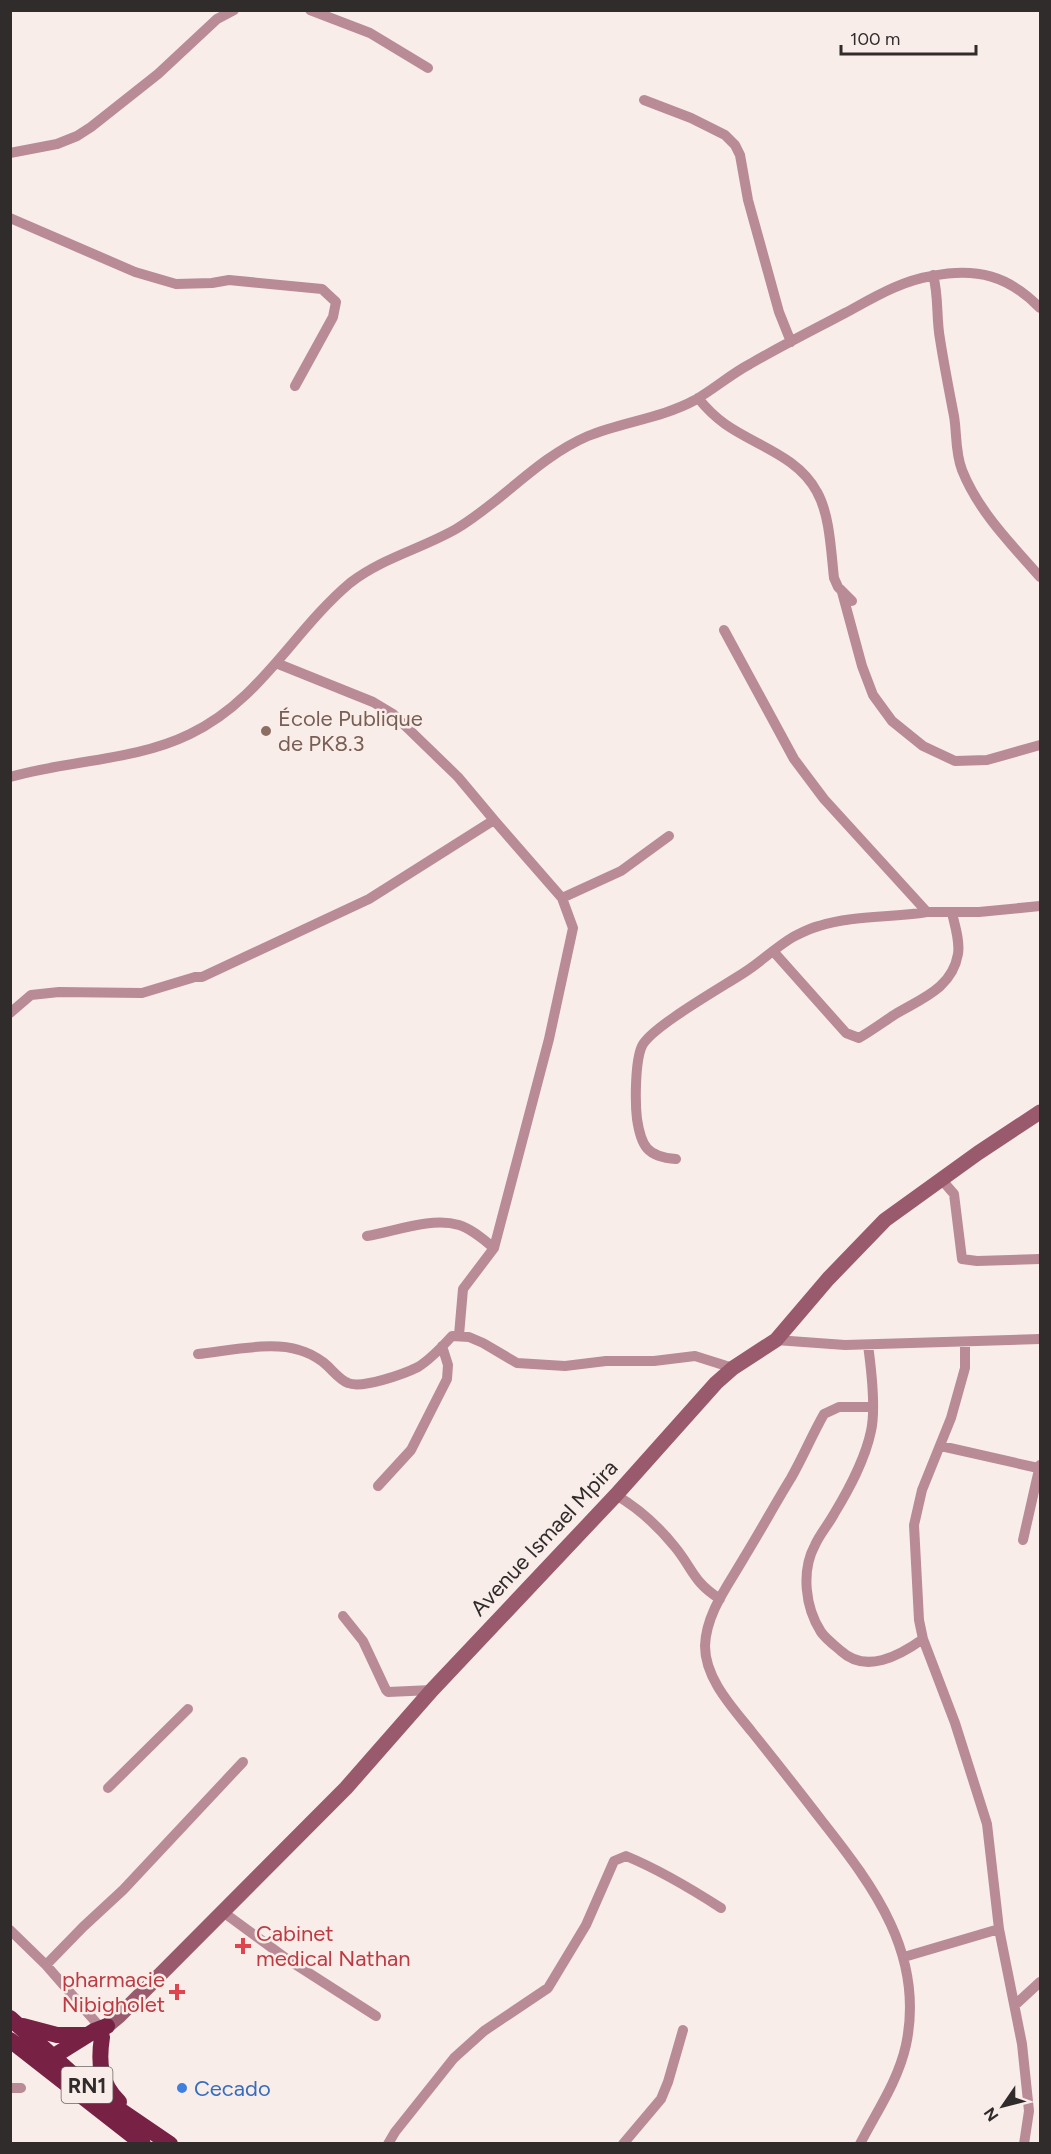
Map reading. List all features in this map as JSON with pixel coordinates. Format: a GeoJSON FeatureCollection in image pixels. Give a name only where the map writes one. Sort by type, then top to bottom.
{"type":"FeatureCollection","features":[{"type":"Feature","properties":{"kind":"highway"},"geometry":{"type":"LineString","coordinates":[[14,2021],[48,2034],[65,2036],[99,2031]]}},
{"type":"Feature","properties":{"kind":"highway","name":"RN1"},"geometry":{"type":"LineString","coordinates":[[14,2021],[52,2065],[143,2144]]}},
{"type":"Feature","properties":{"kind":"highway"},"geometry":{"type":"LineString","coordinates":[[52,2065],[99,2031]]}},
{"type":"Feature","properties":{"kind":"highway"},"geometry":{"type":"LineString","coordinates":[[99,2031],[99,2064],[103,2080],[112,2096],[143,2126]]}},
{"type":"Feature","properties":{"kind":"highway","name":"RN1"},"geometry":{"type":"LineString","coordinates":[[10,2040],[52,2065],[170,2144]]}},
{"type":"Feature","properties":{"kind":"main road","name":"Avenue Ismael Mpira"},"geometry":{"type":"LineString","coordinates":[[99,2031],[223,1912],[346,1788],[432,1690],[616,1495],[716,1383],[733,1368],[776,1340],[796,1314],[885,1220],[941,1179],[1041,1112]]}},
{"type":"Feature","properties":{"kind":"street"},"geometry":{"type":"LineString","coordinates":[[10,153],[57,144],[77,136],[158,74],[218,19],[234,10]]}},
{"type":"Feature","properties":{"kind":"street"},"geometry":{"type":"LineString","coordinates":[[310,10],[370,33],[428,68]]}},
{"type":"Feature","properties":{"kind":"street"},"geometry":{"type":"LineString","coordinates":[[644,100],[691,118],[725,135],[735,145],[740,155],[748,200],[779,312],[791,342]]}},
{"type":"Feature","properties":{"kind":"street"},"geometry":{"type":"LineString","coordinates":[[10,218],[135,272],[176,284],[229,280],[322,289],[336,303],[333,317],[295,386]]}},
{"type":"Feature","properties":{"kind":"street"},"geometry":{"type":"LineString","coordinates":[[10,777],[141,750],[190,734],[237,705],[323,609],[350,583],[367,572],[393,557],[456,529],[534,468],[570,445],[611,427],[668,410],[698,398],[748,364],[888,290],[933,275],[973,272],[991,275],[1008,282],[1041,308]]}},
{"type":"Feature","properties":{"kind":"street"},"geometry":{"type":"LineString","coordinates":[[933,275],[938,327],[954,418],[956,451],[962,470],[989,516],[1006,539],[1041,577]]}},
{"type":"Feature","properties":{"kind":"street"},"geometry":{"type":"LineString","coordinates":[[698,398],[711,413],[726,424],[782,456],[808,479],[818,493],[823,508],[834,578],[842,592],[862,666],[873,695],[892,721],[923,746],[955,761],[987,760],[1041,745]]}},
{"type":"Feature","properties":{"kind":"street"},"geometry":{"type":"LineString","coordinates":[[842,592],[852,601]]}},
{"type":"Feature","properties":{"kind":"street"},"geometry":{"type":"LineString","coordinates":[[724,630],[794,759],[824,799],[927,912]]}},
{"type":"Feature","properties":{"kind":"street"},"geometry":{"type":"LineString","coordinates":[[276,663],[373,702],[393,714],[458,777],[562,898],[573,928],[549,1039],[494,1248],[463,1289],[459,1335]]}},
{"type":"Feature","properties":{"kind":"street"},"geometry":{"type":"LineString","coordinates":[[10,1013],[32,995],[58,992],[142,993],[195,977],[202,977],[369,899],[494,820]]}},
{"type":"Feature","properties":{"kind":"street"},"geometry":{"type":"LineString","coordinates":[[562,898],[621,871],[669,836]]}},
{"type":"Feature","properties":{"kind":"street"},"geometry":{"type":"LineString","coordinates":[[676,1159],[661,1158],[649,1152],[640,1136],[637,1116],[638,1068],[642,1044],[662,1026],[794,937],[816,926],[840,921],[927,912],[952,913],[1041,906]]}},
{"type":"Feature","properties":{"kind":"street"},"geometry":{"type":"LineString","coordinates":[[773,951],[846,1033],[859,1038],[936,991],[948,979],[958,954],[952,913]]}},
{"type":"Feature","properties":{"kind":"street"},"geometry":{"type":"LineString","coordinates":[[941,1179],[954,1194],[962,1259],[977,1261],[1041,1259]]}},
{"type":"Feature","properties":{"kind":"street"},"geometry":{"type":"LineString","coordinates":[[367,1236],[419,1225],[444,1223],[460,1226],[494,1248]]}},
{"type":"Feature","properties":{"kind":"street"},"geometry":{"type":"LineString","coordinates":[[198,1354],[259,1347],[297,1349],[324,1362],[343,1381],[361,1385],[395,1376],[419,1366],[452,1336],[459,1335],[483,1342],[517,1363],[565,1366],[606,1361],[654,1361],[695,1356],[733,1368]]}},
{"type":"Feature","properties":{"kind":"street"},"geometry":{"type":"LineString","coordinates":[[776,1340],[868,1345],[1041,1339]]}},
{"type":"Feature","properties":{"kind":"street"},"geometry":{"type":"LineString","coordinates":[[965,1342],[965,1368],[951,1418],[922,1491],[914,1525],[919,1620],[923,1639],[955,1723],[984,1813],[990,1842],[999,1929],[1022,2044],[1029,2111],[1024,2144]]}},
{"type":"Feature","properties":{"kind":"street"},"geometry":{"type":"LineString","coordinates":[[868,1345],[872,1374],[872,1429],[846,1492],[814,1546],[808,1563],[808,1599],[813,1617],[822,1633],[847,1657],[864,1663],[881,1661],[903,1652],[923,1639]]}},
{"type":"Feature","properties":{"kind":"street"},"geometry":{"type":"LineString","coordinates":[[378,1486],[411,1450],[447,1379],[448,1365],[442,1346]]}},
{"type":"Feature","properties":{"kind":"street"},"geometry":{"type":"LineString","coordinates":[[860,2144],[890,2089],[906,2045],[910,2002],[904,1957],[888,1915],[862,1875],[715,1681],[705,1648],[708,1629],[720,1599],[803,1456],[824,1414],[839,1407],[872,1407]]}},
{"type":"Feature","properties":{"kind":"street"},"geometry":{"type":"LineString","coordinates":[[941,1446],[1039,1466],[1023,1540]]}},
{"type":"Feature","properties":{"kind":"street"},"geometry":{"type":"LineString","coordinates":[[616,1495],[662,1531],[677,1549],[692,1575],[706,1590],[720,1599]]}},
{"type":"Feature","properties":{"kind":"street"},"geometry":{"type":"LineString","coordinates":[[343,1616],[363,1641],[388,1692],[432,1690]]}},
{"type":"Feature","properties":{"kind":"street"},"geometry":{"type":"LineString","coordinates":[[108,1788],[188,1709]]}},
{"type":"Feature","properties":{"kind":"street"},"geometry":{"type":"LineString","coordinates":[[46,1965],[123,1890],[243,1762]]}},
{"type":"Feature","properties":{"kind":"street"},"geometry":{"type":"LineString","coordinates":[[388,2144],[454,2058],[484,2031],[549,1988],[586,1925],[614,1861],[626,1856],[657,1869],[721,1908]]}},
{"type":"Feature","properties":{"kind":"street"},"geometry":{"type":"LineString","coordinates":[[223,1912],[287,1959],[376,2016]]}},
{"type":"Feature","properties":{"kind":"street"},"geometry":{"type":"LineString","coordinates":[[904,1957],[999,1929]]}},
{"type":"Feature","properties":{"kind":"street"},"geometry":{"type":"LineString","coordinates":[[10,1930],[46,1965],[99,2031]]}},
{"type":"Feature","properties":{"kind":"street"},"geometry":{"type":"LineString","coordinates":[[1016,2005],[1041,1982]]}},
{"type":"Feature","properties":{"kind":"street"},"geometry":{"type":"LineString","coordinates":[[623,2144],[661,2099],[683,2030]]}},
{"type":"Feature","properties":{"kind":"place","name":"École Publique de PK8.3"},"geometry":{"type":"Point","coordinates":[266,731]}},
{"type":"Feature","properties":{"kind":"place","name":"Cabinet medical Nathan"},"geometry":{"type":"Point","coordinates":[243,1946]}},
{"type":"Feature","properties":{"kind":"place","name":"pharmacie Nibigholet"},"geometry":{"type":"Point","coordinates":[177,1992]}},
{"type":"Feature","properties":{"kind":"place","name":"Cecado"},"geometry":{"type":"Point","coordinates":[182,2088]}}]}
